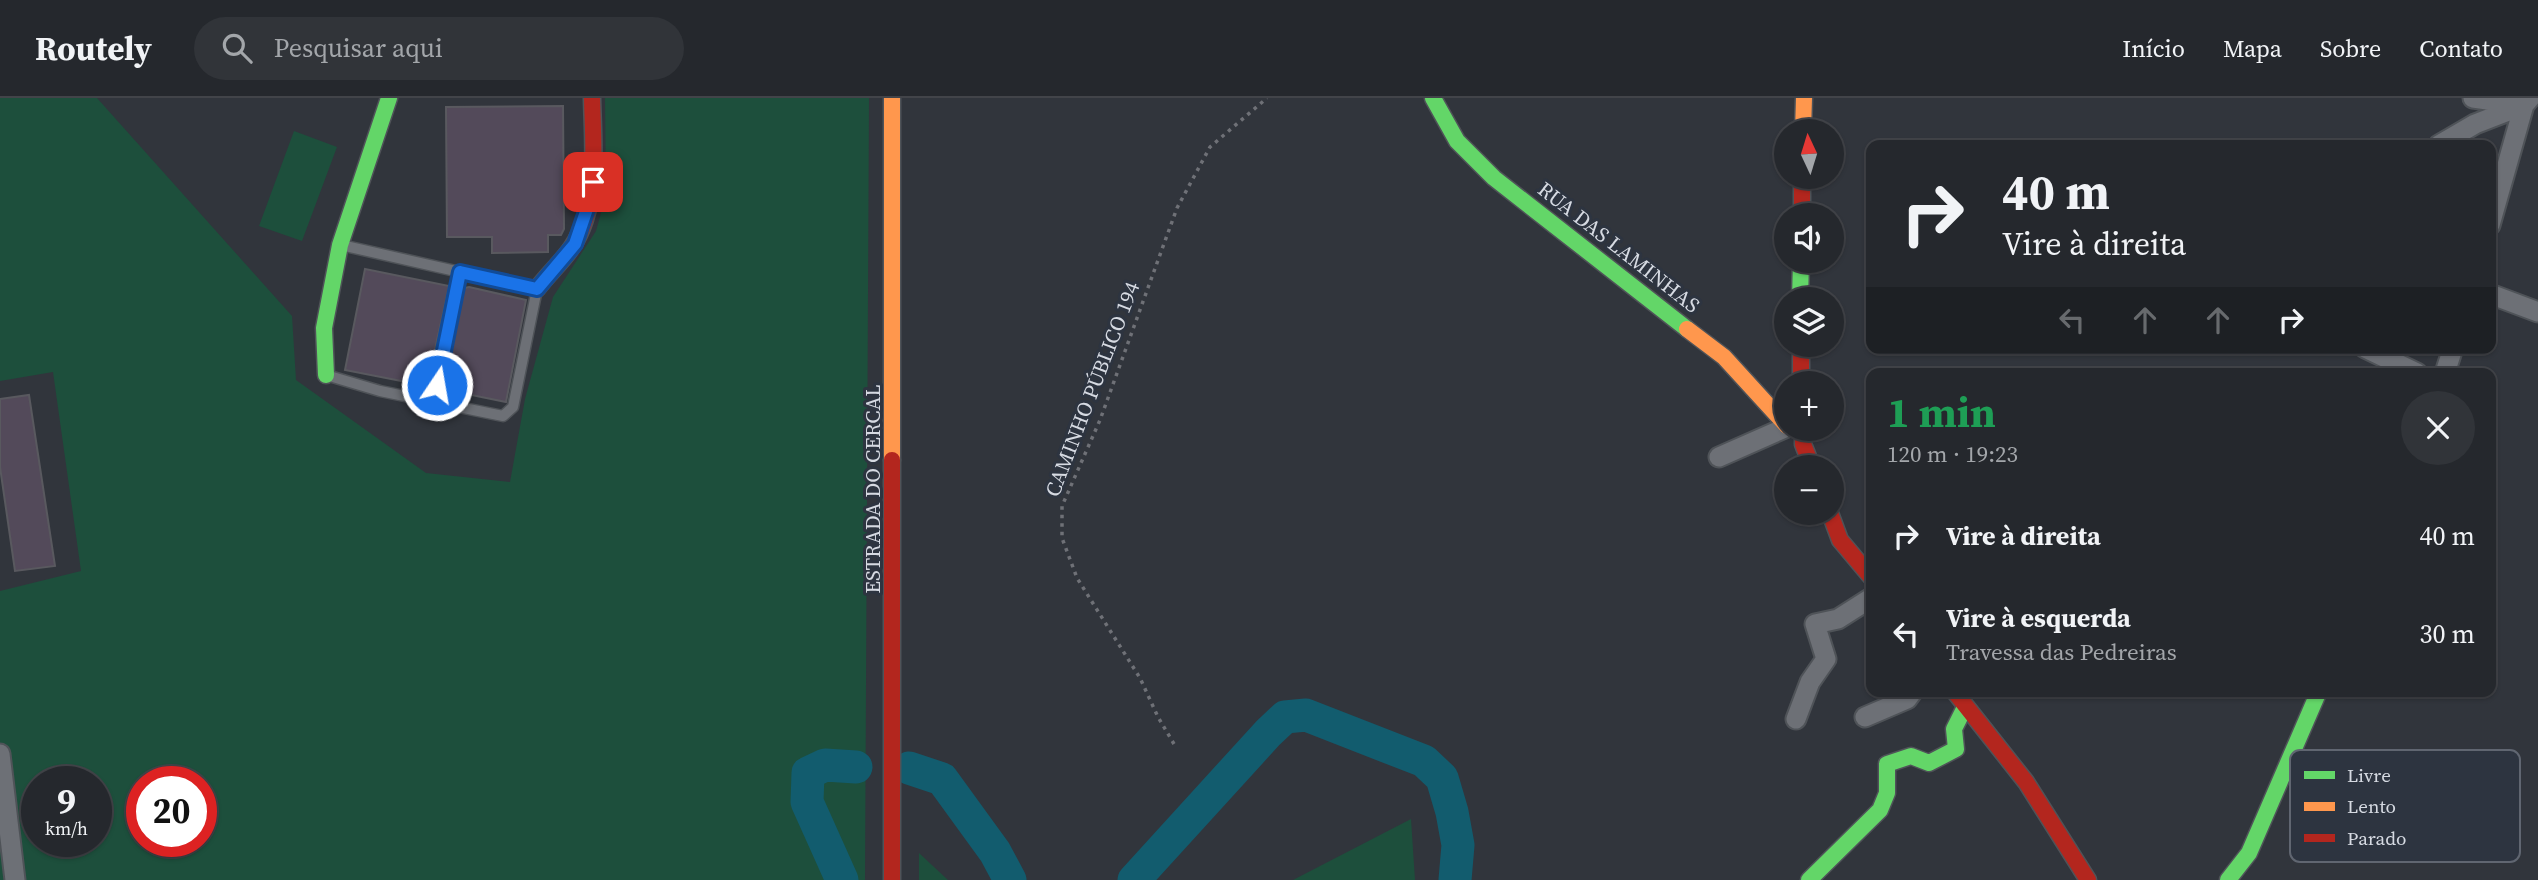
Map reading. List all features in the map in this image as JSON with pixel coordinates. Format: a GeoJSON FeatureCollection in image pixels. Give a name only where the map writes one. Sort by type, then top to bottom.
{"type":"FeatureCollection","features":[{"type":"Feature","properties":{"kind":"street"},"geometry":{"type":"LineString","coordinates":[[326,375],[324,328],[341,245],[389,98]]}},
{"type":"Feature","properties":{"kind":"street"},"geometry":{"type":"LineString","coordinates":[[537,289],[575,244],[591,197],[594,167],[592,98]]}},
{"type":"Feature","properties":{"kind":"street","name":"ESTRADA DO CERCAL"},"geometry":{"type":"LineString","coordinates":[[892,98],[892,880]]}},
{"type":"Feature","properties":{"kind":"street","name":"RUA DAS LAMINHAS"},"geometry":{"type":"LineString","coordinates":[[1433,98],[1457,141],[1494,178],[1724,357],[1774,412]]}},
{"type":"Feature","properties":{"kind":"street"},"geometry":{"type":"LineString","coordinates":[[1803,119],[1804,98]]}},
{"type":"Feature","properties":{"kind":"street"},"geometry":{"type":"LineString","coordinates":[[2473,98],[2527,101]]}},
{"type":"Feature","properties":{"kind":"street"},"geometry":{"type":"LineString","coordinates":[[2448,140],[2475,124],[2527,101]]}},
{"type":"Feature","properties":{"kind":"street"},"geometry":{"type":"LineString","coordinates":[[2496,205],[2527,101]]}},
{"type":"Feature","properties":{"kind":"street"},"geometry":{"type":"LineString","coordinates":[[2496,295],[2538,312]]}},
{"type":"Feature","properties":{"kind":"street"},"geometry":{"type":"LineString","coordinates":[[2377,354],[2407,368]]}},
{"type":"Feature","properties":{"kind":"street"},"geometry":{"type":"LineString","coordinates":[[1719,457],[1774,432]]}},
{"type":"Feature","properties":{"kind":"street"},"geometry":{"type":"LineString","coordinates":[[1834,525],[1840,540],[1866,571]]}},
{"type":"Feature","properties":{"kind":"street"},"geometry":{"type":"LineString","coordinates":[[1796,719],[1810,682],[1826,659],[1815,624],[1838,619],[1866,601]]}},
{"type":"Feature","properties":{"kind":"street"},"geometry":{"type":"LineString","coordinates":[[1865,717],[1908,697]]}},
{"type":"Feature","properties":{"kind":"street"},"geometry":{"type":"LineString","coordinates":[[1958,697],[2026,782],[2088,880]]}},
{"type":"Feature","properties":{"kind":"street"},"geometry":{"type":"LineString","coordinates":[[2294,750],[2316,697]]}},
{"type":"Feature","properties":{"kind":"street"},"geometry":{"type":"LineString","coordinates":[[1809,880],[1880,810],[1887,793],[1887,764],[1911,756],[1929,763],[1956,749],[1954,729],[1965,707]]}},
{"type":"Feature","properties":{"kind":"street"},"geometry":{"type":"LineString","coordinates":[[0,754],[15,880]]}},
{"type":"Feature","properties":{"kind":"street"},"geometry":{"type":"LineString","coordinates":[[2228,880],[2249,853],[2290,758]]}},
{"type":"Feature","properties":{"kind":"lane"},"geometry":{"type":"LineString","coordinates":[[326,375],[431,402],[503,416],[513,407],[537,289],[341,245]]}},
{"type":"Feature","properties":{"kind":"lane"},"geometry":{"type":"LineString","coordinates":[[431,402],[460,272]]}},
{"type":"Feature","properties":{"kind":"path","name":"CAMINHO PÚBLICO 194"},"geometry":{"type":"LineString","coordinates":[[1174,744],[1157,718],[1140,678],[1077,578],[1062,538],[1062,506],[1100,420],[1177,208],[1210,146],[1267,98]]}},
{"type":"Feature","properties":{"kind":"green space"},"geometry":{"type":"Polygon","coordinates":[[[0,98],[97,98],[292,316],[296,380],[426,473],[510,482],[525,399],[553,297],[596,231],[606,195],[605,98],[869,98],[865,880],[0,880],[0,591],[81,571],[53,372],[0,381],[0,98]]]}},
{"type":"Feature","properties":{"kind":"green space"},"geometry":{"type":"Polygon","coordinates":[[[294,131],[337,147],[302,241],[259,226],[294,131]]]}},
{"type":"Feature","properties":{"kind":"green space"},"geometry":{"type":"Polygon","coordinates":[[[1411,819],[1415,880],[1293,880],[1411,819]]]}},
{"type":"Feature","properties":{"kind":"green space"},"geometry":{"type":"Polygon","coordinates":[[[919,853],[948,880],[919,880],[919,853]]]}},
{"type":"Feature","properties":{"kind":"building"},"geometry":{"type":"Polygon","coordinates":[[[563,106],[564,229],[561,235],[548,235],[548,252],[492,253],[492,237],[447,237],[446,107],[563,106]]]}},
{"type":"Feature","properties":{"kind":"building"},"geometry":{"type":"Polygon","coordinates":[[[365,269],[449,286],[427,386],[345,370],[365,269]]]}},
{"type":"Feature","properties":{"kind":"building"},"geometry":{"type":"Polygon","coordinates":[[[464,288],[526,300],[506,402],[442,389],[464,288]]]}},
{"type":"Feature","properties":{"kind":"building"},"geometry":{"type":"Polygon","coordinates":[[[29,395],[55,566],[15,571],[0,467],[0,399],[29,395]]]}},
{"type":"Feature","properties":{"kind":"waterway"},"geometry":{"type":"LineString","coordinates":[[1134,880],[1268,733],[1285,717],[1306,715],[1424,761],[1442,778],[1458,845],[1455,880]]}},
{"type":"Feature","properties":{"kind":"waterway"},"geometry":{"type":"LineString","coordinates":[[842,880],[807,802],[808,773],[825,765],[856,767]]}},
{"type":"Feature","properties":{"kind":"waterway"},"geometry":{"type":"LineString","coordinates":[[909,768],[942,779],[995,852],[1010,880]]}},
{"type":"Feature","properties":{"kind":"traffic: fast"},"geometry":{"type":"LineString","coordinates":[[326,375],[324,328],[340,245],[389,98]]}},
{"type":"Feature","properties":{"kind":"traffic: fast"},"geometry":{"type":"LineString","coordinates":[[1433,98],[1457,141],[1494,178],[1687,329]]}},
{"type":"Feature","properties":{"kind":"traffic: fast"},"geometry":{"type":"LineString","coordinates":[[1800,287],[1801,273]]}},
{"type":"Feature","properties":{"kind":"traffic: fast"},"geometry":{"type":"LineString","coordinates":[[2294,750],[2316,697]]}},
{"type":"Feature","properties":{"kind":"traffic: fast"},"geometry":{"type":"LineString","coordinates":[[1809,880],[1880,810],[1887,793],[1887,764],[1911,756],[1929,763],[1956,749],[1954,729],[1965,707]]}},
{"type":"Feature","properties":{"kind":"traffic: fast"},"geometry":{"type":"LineString","coordinates":[[2228,880],[2249,853],[2290,758]]}},
{"type":"Feature","properties":{"kind":"traffic: slow"},"geometry":{"type":"LineString","coordinates":[[892,98],[892,460]]}},
{"type":"Feature","properties":{"kind":"traffic: slow"},"geometry":{"type":"LineString","coordinates":[[1803,119],[1804,98]]}},
{"type":"Feature","properties":{"kind":"traffic: slow"},"geometry":{"type":"LineString","coordinates":[[1687,329],[1724,357],[1774,412]]}},
{"type":"Feature","properties":{"kind":"traffic: jam"},"geometry":{"type":"LineString","coordinates":[[537,289],[572,247],[587,212],[593,175],[592,98]]}},
{"type":"Feature","properties":{"kind":"traffic: jam"},"geometry":{"type":"LineString","coordinates":[[1802,189],[1802,203]]}},
{"type":"Feature","properties":{"kind":"traffic: jam"},"geometry":{"type":"LineString","coordinates":[[1801,357],[1801,371]]}},
{"type":"Feature","properties":{"kind":"traffic: jam"},"geometry":{"type":"LineString","coordinates":[[1803,441],[1807,455]]}},
{"type":"Feature","properties":{"kind":"traffic: jam"},"geometry":{"type":"LineString","coordinates":[[892,460],[892,880]]}},
{"type":"Feature","properties":{"kind":"traffic: jam"},"geometry":{"type":"LineString","coordinates":[[1834,525],[1840,540],[1866,571]]}},
{"type":"Feature","properties":{"kind":"traffic: jam"},"geometry":{"type":"LineString","coordinates":[[1959,697],[2026,782],[2088,880]]}},
{"type":"Feature","properties":{"kind":"route"},"geometry":{"type":"LineString","coordinates":[[437,385],[460,272],[537,289],[546,275],[575,244],[591,197],[593,182]]}}]}
